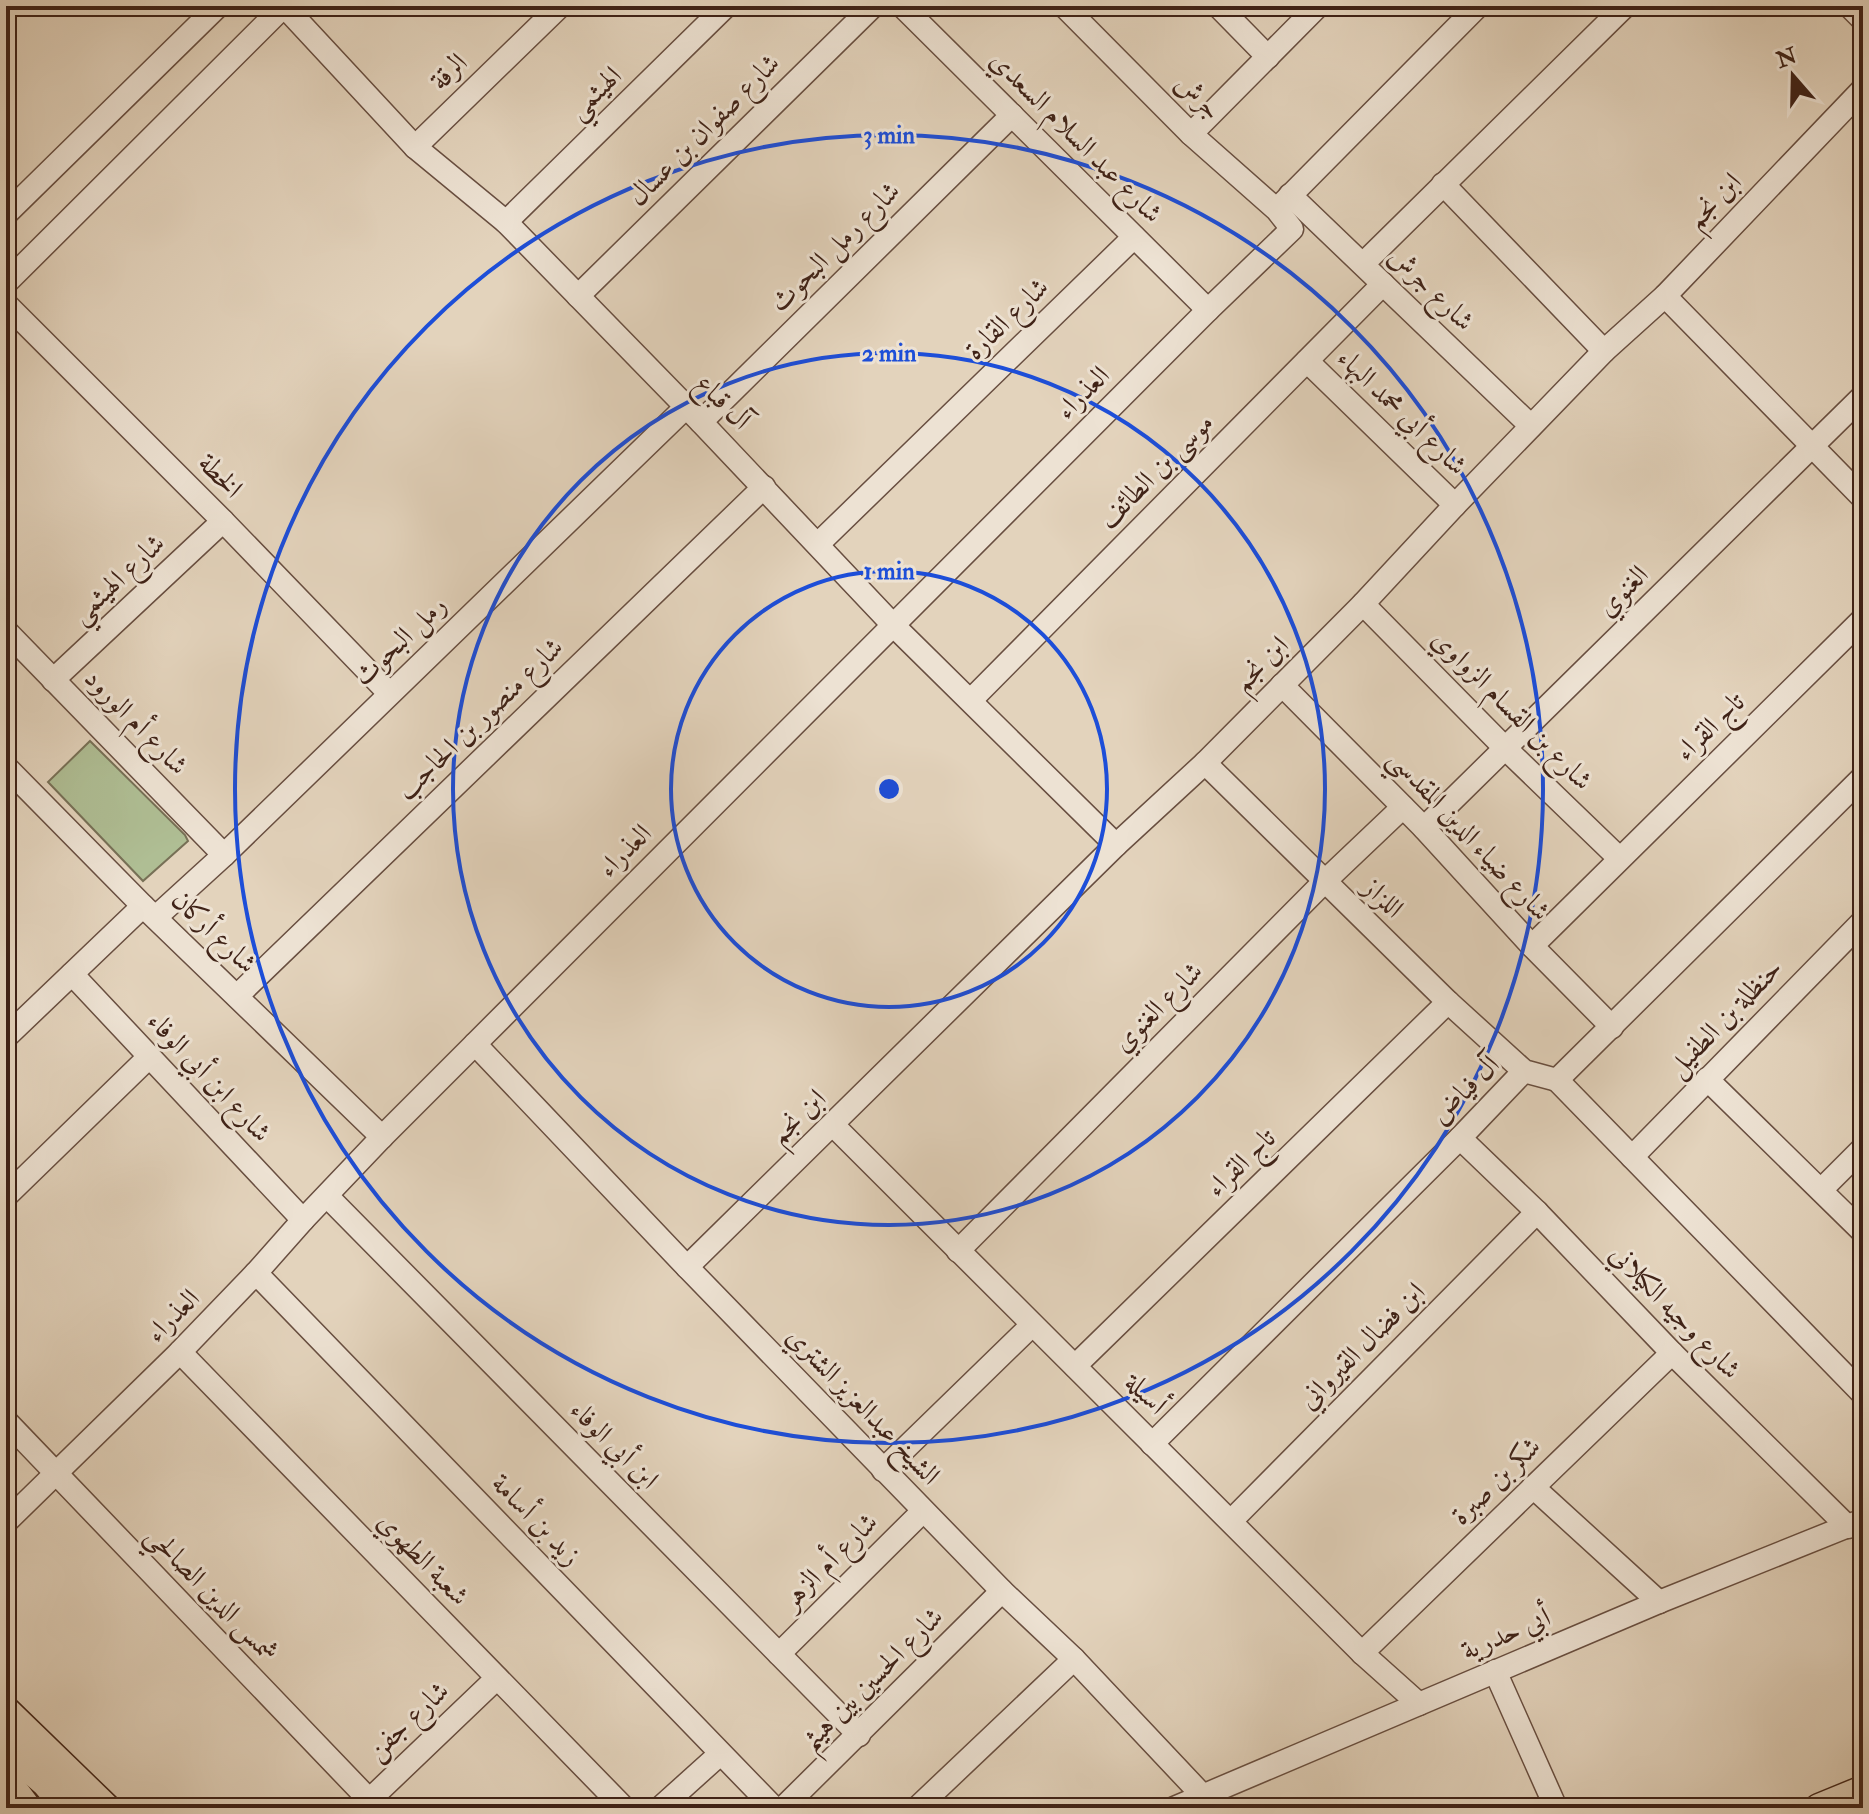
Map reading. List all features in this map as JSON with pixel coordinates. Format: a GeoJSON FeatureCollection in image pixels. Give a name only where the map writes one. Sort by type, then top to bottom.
{"type":"FeatureCollection","features":[{"type":"Feature","properties":{"kind":"main road"},"geometry":{"type":"LineString","coordinates":[[6,1711],[106,1808]]}},
{"type":"Feature","properties":{"kind":"main road"},"geometry":{"type":"LineString","coordinates":[[6,1748],[46,1783],[67,1808]]}},
{"type":"Feature","properties":{"kind":"main road"},"geometry":{"type":"LineString","coordinates":[[6,1780],[27,1808]]}},
{"type":"Feature","properties":{"kind":"main road"},"geometry":{"type":"LineString","coordinates":[[1819,1808],[1863,1790]]}},
{"type":"Feature","properties":{"kind":"street"},"geometry":{"type":"LineString","coordinates":[[6,214],[218,6]]}},
{"type":"Feature","properties":{"kind":"street"},"geometry":{"type":"LineString","coordinates":[[6,283],[284,6]]}},
{"type":"Feature","properties":{"kind":"street","name":"آل قباع"},"geometry":{"type":"LineString","coordinates":[[284,6],[415,147],[506,222],[694,414],[893,625],[1116,845]]}},
{"type":"Feature","properties":{"kind":"street","name":"الرقة"},"geometry":{"type":"LineString","coordinates":[[415,147],[560,6]]}},
{"type":"Feature","properties":{"kind":"street","name":"الهيثمي"},"geometry":{"type":"LineString","coordinates":[[506,222],[726,6]]}},
{"type":"Feature","properties":{"kind":"street","name":"شارع صفوان بن عسال"},"geometry":{"type":"LineString","coordinates":[[578,296],[873,6]]}},
{"type":"Feature","properties":{"kind":"street","name":"شارع عبد السلام السعدي"},"geometry":{"type":"LineString","coordinates":[[902,6],[1208,310]]}},
{"type":"Feature","properties":{"kind":"street","name":"جرش"},"geometry":{"type":"LineString","coordinates":[[1064,6],[1191,134],[1283,202],[1292,229]]}},
{"type":"Feature","properties":{"kind":"street"},"geometry":{"type":"LineString","coordinates":[[1218,6],[1268,57]]}},
{"type":"Feature","properties":{"kind":"street"},"geometry":{"type":"LineString","coordinates":[[1191,134],[1318,6]]}},
{"type":"Feature","properties":{"kind":"street"},"geometry":{"type":"LineString","coordinates":[[1283,202],[1478,6]]}},
{"type":"Feature","properties":{"kind":"street"},"geometry":{"type":"LineString","coordinates":[[1363,264],[1625,6]]}},
{"type":"Feature","properties":{"kind":"street"},"geometry":{"type":"LineString","coordinates":[[1849,6],[1863,20]]}},
{"type":"Feature","properties":{"kind":"street","name":"ابن نجم"},"geometry":{"type":"LineString","coordinates":[[687,1267],[1116,845],[1205,763],[1363,604],[1604,351],[1665,296],[1863,89]]}},
{"type":"Feature","properties":{"kind":"street","name":"شارع رمل البحوث"},"geometry":{"type":"LineString","coordinates":[[694,414],[1012,115]]}},
{"type":"Feature","properties":{"kind":"street"},"geometry":{"type":"LineString","coordinates":[[1443,184],[1604,351]]}},
{"type":"Feature","properties":{"kind":"street","name":"شارع جرش"},"geometry":{"type":"LineString","coordinates":[[1283,202],[1363,264],[1531,426]]}},
{"type":"Feature","properties":{"kind":"street","name":"العذراء"},"geometry":{"type":"LineString","coordinates":[[6,1522],[180,1352],[382,1137],[1292,229]]}},
{"type":"Feature","properties":{"kind":"street","name":"شارع القارة"},"geometry":{"type":"LineString","coordinates":[[818,544],[1134,237]]}},
{"type":"Feature","properties":{"kind":"street","name":"موسى بن الطائف"},"geometry":{"type":"LineString","coordinates":[[971,700],[1383,284]]}},
{"type":"Feature","properties":{"kind":"street"},"geometry":{"type":"LineString","coordinates":[[1665,296],[1863,498]]}},
{"type":"Feature","properties":{"kind":"street","name":"الخطة"},"geometry":{"type":"LineString","coordinates":[[6,304],[389,693]]}},
{"type":"Feature","properties":{"kind":"street","name":"شارع أبي محمد البهاء"},"geometry":{"type":"LineString","coordinates":[[1307,361],[1455,505]]}},
{"type":"Feature","properties":{"kind":"street","name":"الغنوي"},"geometry":{"type":"LineString","coordinates":[[1424,828],[1863,396]]}},
{"type":"Feature","properties":{"kind":"street","name":"رمل البحوث"},"geometry":{"type":"LineString","coordinates":[[150,912],[224,855],[389,693],[694,414]]}},
{"type":"Feature","properties":{"kind":"street","name":"شارع منصور بن الحاجب"},"geometry":{"type":"LineString","coordinates":[[237,996],[764,487]]}},
{"type":"Feature","properties":{"kind":"street","name":"شارع الهيثمي"},"geometry":{"type":"LineString","coordinates":[[53,680],[223,521]]}},
{"type":"Feature","properties":{"kind":"street","name":"شارع بن القسام الزواوي"},"geometry":{"type":"LineString","coordinates":[[1363,604],[1619,858]]}},
{"type":"Feature","properties":{"kind":"street","name":"تاج القراء"},"geometry":{"type":"LineString","coordinates":[[1532,946],[1863,619]]}},
{"type":"Feature","properties":{"kind":"street","name":"شارع أم الورود"},"geometry":{"type":"LineString","coordinates":[[6,631],[224,855]]}},
{"type":"Feature","properties":{"kind":"street","name":"شارع ضياء الدين المقدسي"},"geometry":{"type":"LineString","coordinates":[[1282,685],[1424,828],[1532,946],[1612,1027]]}},
{"type":"Feature","properties":{"kind":"street","name":"اللزاز"},"geometry":{"type":"LineString","coordinates":[[1205,763],[1448,1002],[1524,1071]]}},
{"type":"Feature","properties":{"kind":"street","name":"شارع أركان"},"geometry":{"type":"LineString","coordinates":[[6,767],[382,1137]]}},
{"type":"Feature","properties":{"kind":"street"},"geometry":{"type":"LineString","coordinates":[[1863,777],[1557,1080],[1863,1394]]}},
{"type":"Feature","properties":{"kind":"street","name":"شارع الغنوي"},"geometry":{"type":"LineString","coordinates":[[958,1251],[1324,882],[1403,807]]}},
{"type":"Feature","properties":{"kind":"street"},"geometry":{"type":"LineString","coordinates":[[6,1037],[72,974],[150,912]]}},
{"type":"Feature","properties":{"kind":"street","name":"حنظلة بن الطفيل"},"geometry":{"type":"LineString","coordinates":[[1632,1157],[1863,921]]}},
{"type":"Feature","properties":{"kind":"street","name":"شارع ابن أبي الوفاء"},"geometry":{"type":"LineString","coordinates":[[72,974],[303,1220]]}},
{"type":"Feature","properties":{"kind":"street","name":"تاج القراء"},"geometry":{"type":"LineString","coordinates":[[1075,1366],[1448,1002]]}},
{"type":"Feature","properties":{"kind":"street","name":"الشيخ عبدالعزيز الشتري"},"geometry":{"type":"LineString","coordinates":[[475,1044],[883,1470],[1074,1659],[1206,1802]]}},
{"type":"Feature","properties":{"kind":"street"},"geometry":{"type":"LineString","coordinates":[[6,1196],[149,1057]]}},
{"type":"Feature","properties":{"kind":"street","name":"آل فياض"},"geometry":{"type":"LineString","coordinates":[[1152,1444],[1524,1071],[1557,1080]]}},
{"type":"Feature","properties":{"kind":"street"},"geometry":{"type":"LineString","coordinates":[[1707,1079],[1863,1232]]}},
{"type":"Feature","properties":{"kind":"street","name":"أسيلة"},"geometry":{"type":"LineString","coordinates":[[833,1125],[1362,1653],[1419,1704]]}},
{"type":"Feature","properties":{"kind":"street","name":"شارع وجيه الكيلاني"},"geometry":{"type":"LineString","coordinates":[[1460,1138],[1537,1212],[1672,1353],[1856,1523]]}},
{"type":"Feature","properties":{"kind":"street"},"geometry":{"type":"LineString","coordinates":[[1821,1190],[1863,1148]]}},
{"type":"Feature","properties":{"kind":"street","name":"ابن أبي الوفاء"},"geometry":{"type":"LineString","coordinates":[[327,1196],[859,1735]]}},
{"type":"Feature","properties":{"kind":"street","name":"ابن فضال القيرواني"},"geometry":{"type":"LineString","coordinates":[[1231,1521],[1537,1212]]}},
{"type":"Feature","properties":{"kind":"street","name":"زيد بن أسامة"},"geometry":{"type":"LineString","coordinates":[[256,1273],[774,1808]]}},
{"type":"Feature","properties":{"kind":"street"},"geometry":{"type":"LineString","coordinates":[[883,1470],[1032,1325]]}},
{"type":"Feature","properties":{"kind":"street","name":"شعبة الطهوي"},"geometry":{"type":"LineString","coordinates":[[180,1352],[624,1808]]}},
{"type":"Feature","properties":{"kind":"street","name":"شكر بن صبرة"},"geometry":{"type":"LineString","coordinates":[[1362,1653],[1672,1353]]}},
{"type":"Feature","properties":{"kind":"street","name":"شمس الدين الصالحي"},"geometry":{"type":"LineString","coordinates":[[6,1421],[369,1805]]}},
{"type":"Feature","properties":{"kind":"street"},"geometry":{"type":"LineString","coordinates":[[1533,1487],[1659,1602]]}},
{"type":"Feature","properties":{"kind":"street","name":"شارع أم الزهر"},"geometry":{"type":"LineString","coordinates":[[779,1654],[923,1511]]}},
{"type":"Feature","properties":{"kind":"street","name":"أبي حدرية"},"geometry":{"type":"LineString","coordinates":[[1174,1808],[1206,1802],[1495,1671],[1856,1523]]}},
{"type":"Feature","properties":{"kind":"street","name":"شارع الحسين بين هيثم"},"geometry":{"type":"LineString","coordinates":[[783,1808],[1002,1591]]}},
{"type":"Feature","properties":{"kind":"street"},"geometry":{"type":"LineString","coordinates":[[931,1803],[1074,1659]]}},
{"type":"Feature","properties":{"kind":"street"},"geometry":{"type":"LineString","coordinates":[[1495,1671],[1556,1808]]}},
{"type":"Feature","properties":{"kind":"street","name":"شارع جفن"},"geometry":{"type":"LineString","coordinates":[[369,1805],[497,1678]]}},
{"type":"Feature","properties":{"kind":"street"},"geometry":{"type":"LineString","coordinates":[[660,1808],[720,1754]]}},
{"type":"Feature","properties":{"kind":"green space"},"geometry":{"type":"Polygon","coordinates":[[[90,741],[188,841],[143,881],[48,782],[90,741]]]}}]}
